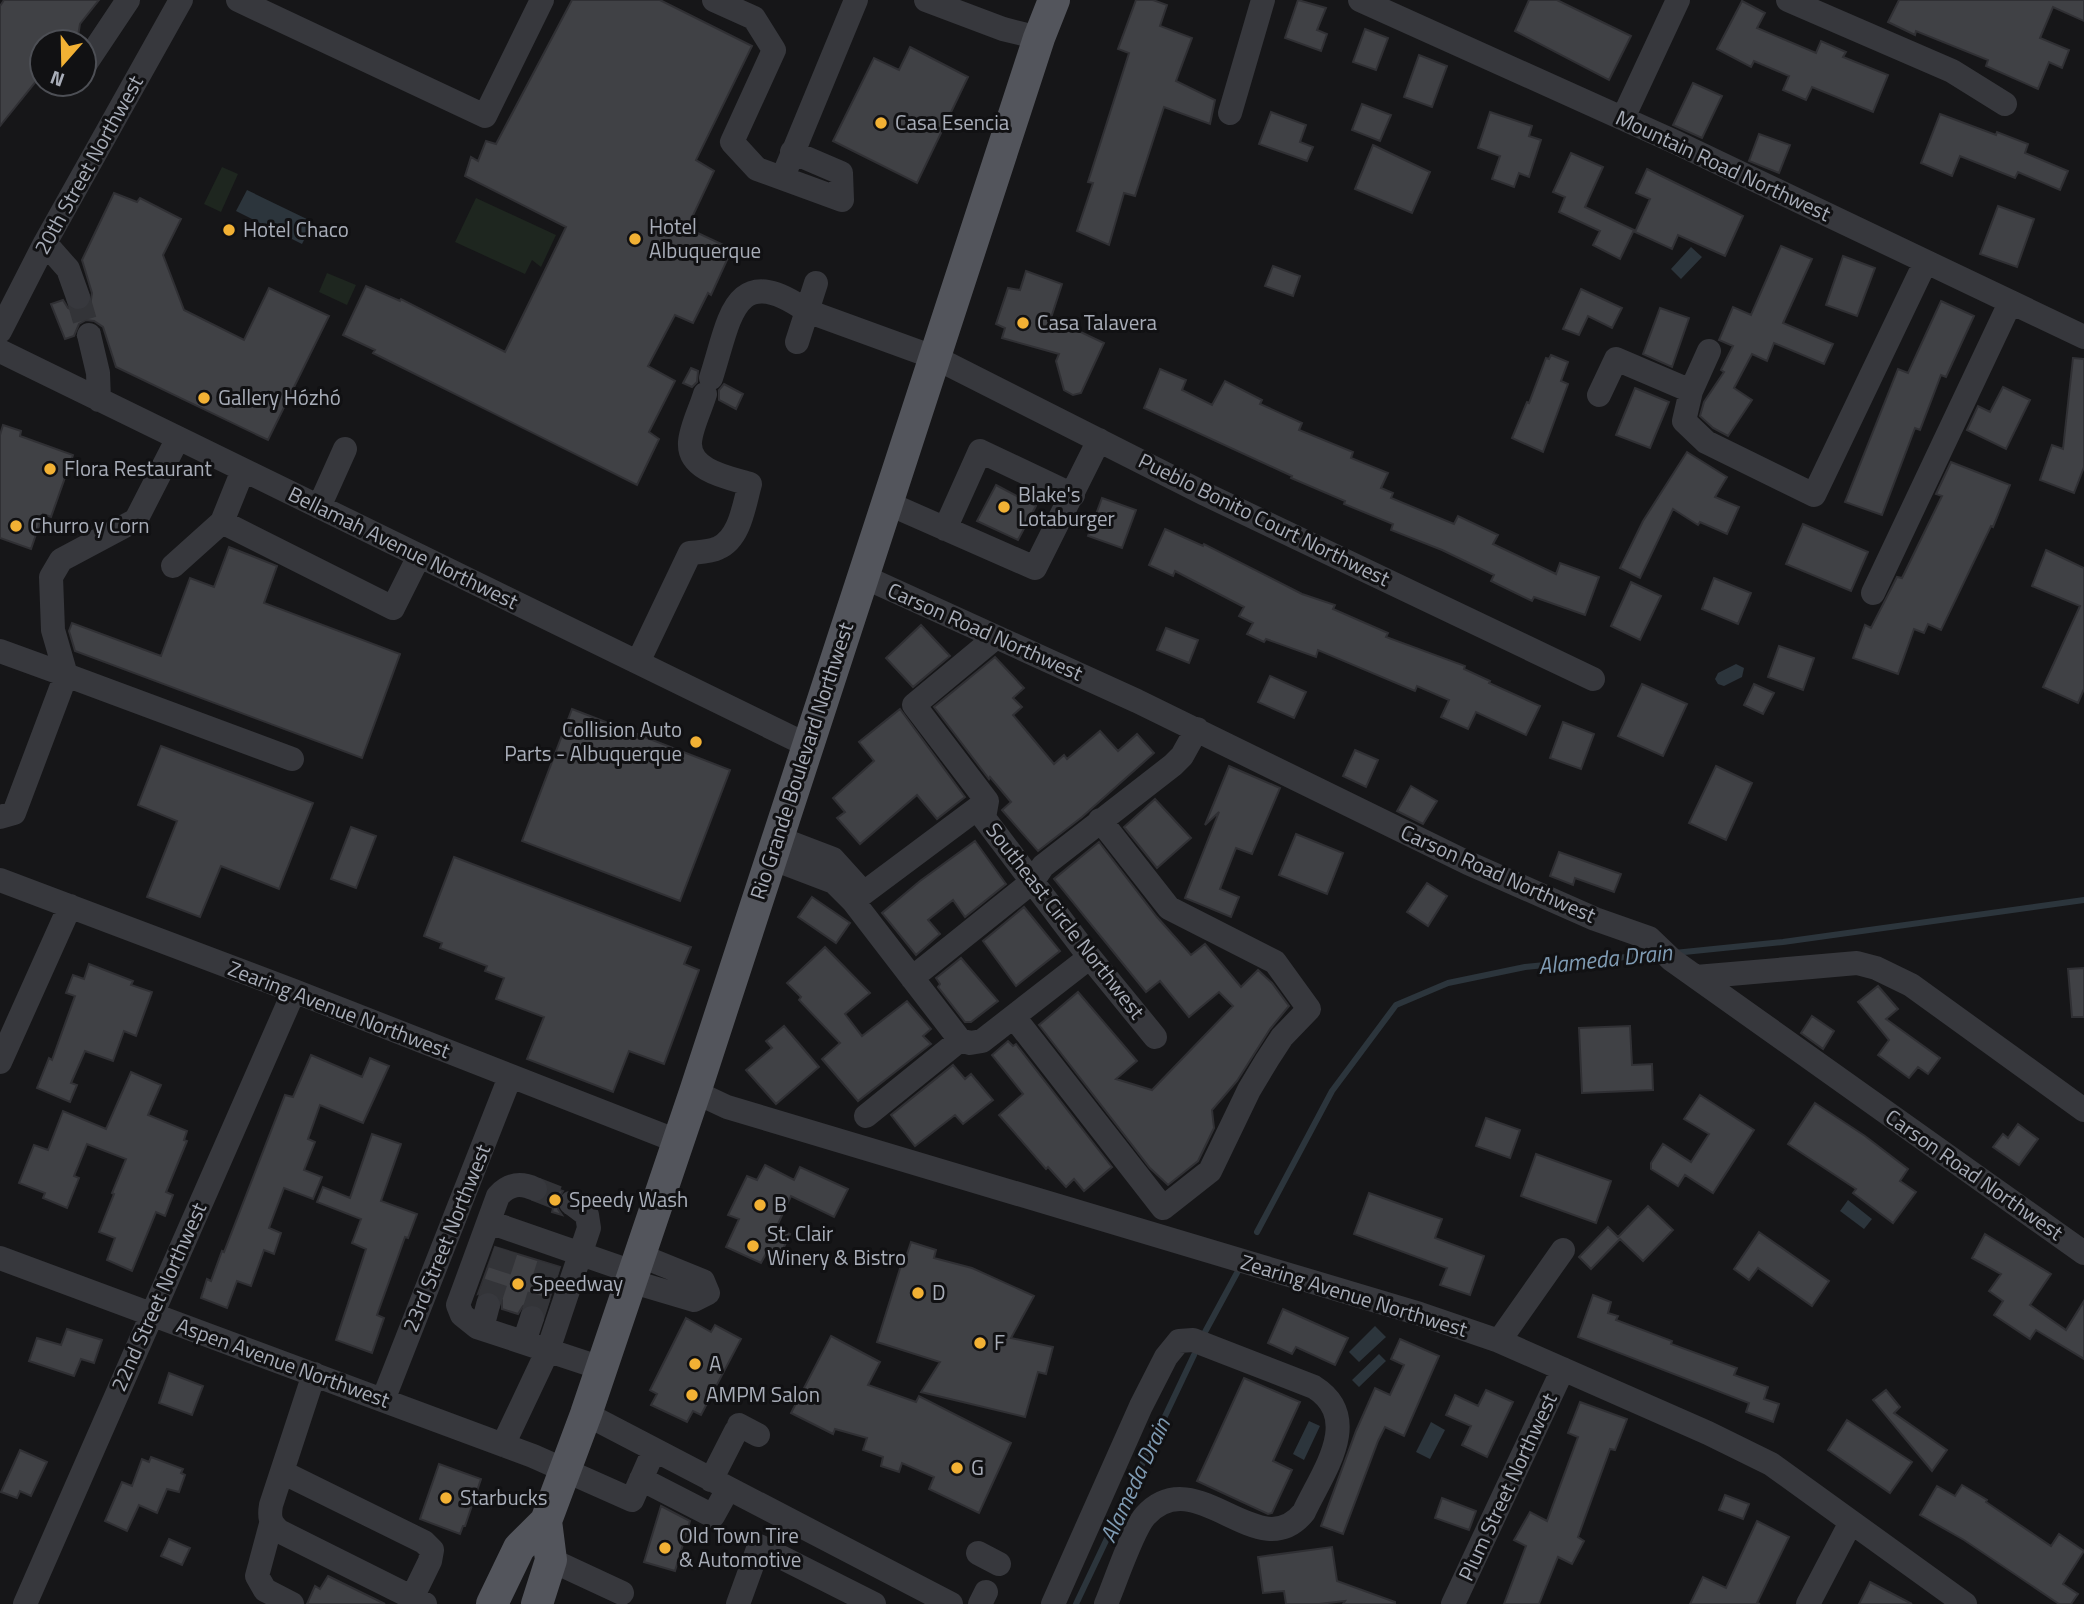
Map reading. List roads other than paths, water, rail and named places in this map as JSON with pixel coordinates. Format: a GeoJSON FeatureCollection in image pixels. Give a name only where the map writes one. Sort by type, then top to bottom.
{"type":"FeatureCollection","features":[{"type":"Feature","properties":{"kind":"main road","name":"Rio Grande Boulevard Northwest"},"geometry":{"type":"LineString","coordinates":[[492,1604],[519,1549],[546,1521],[586,1414],[695,1092],[862,576],[936,358],[1039,38],[1054,0]]}},
{"type":"Feature","properties":{"kind":"main road","name":"Rio Grande Boulevard Northwest"},"geometry":{"type":"LineString","coordinates":[[537,1604],[551,1560],[546,1521]]}},
{"type":"Feature","properties":{"kind":"street"},"geometry":{"type":"LineString","coordinates":[[98,45],[128,0]]}},
{"type":"Feature","properties":{"kind":"street","name":"20th Street Northwest"},"geometry":{"type":"LineString","coordinates":[[0,331],[45,243],[181,0]]}},
{"type":"Feature","properties":{"kind":"street"},"geometry":{"type":"LineString","coordinates":[[238,0],[485,116],[542,0]]}},
{"type":"Feature","properties":{"kind":"street"},"geometry":{"type":"LineString","coordinates":[[714,0],[754,18],[774,50],[732,142],[757,169],[842,200],[841,173],[792,152]]}},
{"type":"Feature","properties":{"kind":"street"},"geometry":{"type":"LineString","coordinates":[[783,178],[856,0]]}},
{"type":"Feature","properties":{"kind":"street"},"geometry":{"type":"LineString","coordinates":[[926,0],[1003,29],[1039,38]]}},
{"type":"Feature","properties":{"kind":"street"},"geometry":{"type":"LineString","coordinates":[[1230,113],[1264,0]]}},
{"type":"Feature","properties":{"kind":"street","name":"Mountain Road Northwest"},"geometry":{"type":"LineString","coordinates":[[1360,0],[1623,118],[2084,337]]}},
{"type":"Feature","properties":{"kind":"street"},"geometry":{"type":"LineString","coordinates":[[1623,118],[1678,0]]}},
{"type":"Feature","properties":{"kind":"street"},"geometry":{"type":"LineString","coordinates":[[1788,0],[1952,71],[2005,104]]}},
{"type":"Feature","properties":{"kind":"street"},"geometry":{"type":"LineString","coordinates":[[45,243],[63,262],[73,294]]}},
{"type":"Feature","properties":{"kind":"street"},"geometry":{"type":"LineString","coordinates":[[1709,351],[1691,391],[1684,421],[1706,442],[1814,495],[1924,263]]}},
{"type":"Feature","properties":{"kind":"street"},"geometry":{"type":"LineString","coordinates":[[797,342],[816,283]]}},
{"type":"Feature","properties":{"kind":"street","name":"Pueblo Bonito Court Northwest"},"geometry":{"type":"LineString","coordinates":[[638,662],[690,553],[715,550],[727,543],[735,531],[750,484],[700,464],[692,454],[690,443],[735,305],[749,292],[765,290],[787,298],[807,311],[936,358],[1205,494],[1593,679]]}},
{"type":"Feature","properties":{"kind":"street"},"geometry":{"type":"LineString","coordinates":[[1873,593],[2010,303]]}},
{"type":"Feature","properties":{"kind":"street"},"geometry":{"type":"LineString","coordinates":[[87,341],[99,400]]}},
{"type":"Feature","properties":{"kind":"street","name":"Bellamah Avenue Northwest"},"geometry":{"type":"LineString","coordinates":[[0,351],[807,745]]}},
{"type":"Feature","properties":{"kind":"street"},"geometry":{"type":"LineString","coordinates":[[1599,395],[1616,359],[1691,391]]}},
{"type":"Feature","properties":{"kind":"street"},"geometry":{"type":"LineString","coordinates":[[0,817],[14,813],[66,675],[53,630],[51,577],[61,560],[136,520],[178,438]]}},
{"type":"Feature","properties":{"kind":"street"},"geometry":{"type":"LineString","coordinates":[[887,503],[949,520],[1035,568],[1066,492],[1100,440]]}},
{"type":"Feature","properties":{"kind":"street"},"geometry":{"type":"LineString","coordinates":[[319,507],[345,449]]}},
{"type":"Feature","properties":{"kind":"street"},"geometry":{"type":"LineString","coordinates":[[949,520],[980,451],[1066,492]]}},
{"type":"Feature","properties":{"kind":"street"},"geometry":{"type":"LineString","coordinates":[[173,566],[222,522],[243,470]]}},
{"type":"Feature","properties":{"kind":"street"},"geometry":{"type":"LineString","coordinates":[[222,522],[393,608],[419,556]]}},
{"type":"Feature","properties":{"kind":"street","name":"Carson Road Northwest"},"geometry":{"type":"LineString","coordinates":[[862,576],[1197,729],[1468,863],[1595,919],[1649,938],[1672,960],[2084,1253]]}},
{"type":"Feature","properties":{"kind":"street","name":"Southeast Circle Northwest"},"geometry":{"type":"LineString","coordinates":[[996,637],[914,705],[987,801],[984,818],[1154,1037]]}},
{"type":"Feature","properties":{"kind":"street"},"geometry":{"type":"LineString","coordinates":[[0,651],[292,759]]}},
{"type":"Feature","properties":{"kind":"street"},"geometry":{"type":"LineString","coordinates":[[912,978],[1032,882],[1043,866],[1182,756],[1197,729]]}},
{"type":"Feature","properties":{"kind":"street","name":"Southeast Circle Northwest"},"geometry":{"type":"LineString","coordinates":[[859,897],[987,801]]}},
{"type":"Feature","properties":{"kind":"street"},"geometry":{"type":"LineString","coordinates":[[1014,1017],[1163,1208],[1210,1171],[1249,1090],[1267,1060],[1282,1037],[1309,1009],[1275,961],[1169,908],[1100,820]]}},
{"type":"Feature","properties":{"kind":"street"},"geometry":{"type":"LineString","coordinates":[[774,848],[833,859],[912,978],[960,1040],[970,1043],[982,1041],[1081,964],[1088,955]]}},
{"type":"Feature","properties":{"kind":"street","name":"Zearing Avenue Northwest"},"geometry":{"type":"LineString","coordinates":[[0,880],[294,991],[677,1141]]}},
{"type":"Feature","properties":{"kind":"street"},"geometry":{"type":"LineString","coordinates":[[0,1062],[70,906]]}},
{"type":"Feature","properties":{"kind":"street"},"geometry":{"type":"LineString","coordinates":[[1696,977],[1857,963],[1876,968],[1911,985],[2084,1110]]}},
{"type":"Feature","properties":{"kind":"street","name":"22nd Street Northwest"},"geometry":{"type":"LineString","coordinates":[[24,1604],[294,991]]}},
{"type":"Feature","properties":{"kind":"street"},"geometry":{"type":"LineString","coordinates":[[866,1116],[960,1040]]}},
{"type":"Feature","properties":{"kind":"street","name":"23rd Street Northwest"},"geometry":{"type":"LineString","coordinates":[[383,1400],[510,1077]]}},
{"type":"Feature","properties":{"kind":"street","name":"Zearing Avenue Northwest"},"geometry":{"type":"LineString","coordinates":[[695,1092],[727,1107],[1420,1314],[1499,1341],[1708,1433],[1771,1464],[1965,1604]]}},
{"type":"Feature","properties":{"kind":"street"},"geometry":{"type":"LineString","coordinates":[[535,1189],[523,1183],[506,1188],[498,1196],[458,1305],[461,1315],[482,1328],[601,1368]]}},
{"type":"Feature","properties":{"kind":"street"},"geometry":{"type":"LineString","coordinates":[[503,1444],[548,1350],[589,1228],[587,1215],[571,1202]]}},
{"type":"Feature","properties":{"kind":"street"},"geometry":{"type":"LineString","coordinates":[[489,1222],[510,1241],[552,1255],[581,1256],[634,1269]]}},
{"type":"Feature","properties":{"kind":"street"},"geometry":{"type":"LineString","coordinates":[[1499,1341],[1563,1250]]}},
{"type":"Feature","properties":{"kind":"street","name":"Aspen Avenue Northwest"},"geometry":{"type":"LineString","coordinates":[[0,1258],[503,1444],[632,1500],[641,1479]]}},
{"type":"Feature","properties":{"kind":"street"},"geometry":{"type":"LineString","coordinates":[[482,1328],[488,1305]]}},
{"type":"Feature","properties":{"kind":"street"},"geometry":{"type":"LineString","coordinates":[[524,1342],[532,1318]]}},
{"type":"Feature","properties":{"kind":"street"},"geometry":{"type":"LineString","coordinates":[[1053,1604],[1141,1406],[1178,1341],[1193,1340],[1215,1348],[1314,1387],[1329,1399],[1337,1417],[1339,1433],[1309,1501],[1297,1520],[1283,1527],[1266,1530],[1198,1501],[1182,1498],[1160,1503],[1140,1522],[1106,1604]]}},
{"type":"Feature","properties":{"kind":"street","name":"Plum Street Northwest"},"geometry":{"type":"LineString","coordinates":[[1453,1604],[1563,1369]]}},
{"type":"Feature","properties":{"kind":"street"},"geometry":{"type":"LineString","coordinates":[[292,1604],[265,1590],[257,1576],[271,1524],[271,1505],[314,1374]]}},
{"type":"Feature","properties":{"kind":"street"},"geometry":{"type":"LineString","coordinates":[[586,1414],[951,1604]]}},
{"type":"Feature","properties":{"kind":"street"},"geometry":{"type":"LineString","coordinates":[[654,1450],[641,1479],[713,1516],[720,1484],[744,1430]]}},
{"type":"Feature","properties":{"kind":"street"},"geometry":{"type":"LineString","coordinates":[[271,1524],[279,1531],[416,1602],[432,1555],[432,1550],[424,1542],[282,1472]]}},
{"type":"Feature","properties":{"kind":"street"},"geometry":{"type":"LineString","coordinates":[[738,1604],[759,1546],[782,1516]]}},
{"type":"Feature","properties":{"kind":"street"},"geometry":{"type":"LineString","coordinates":[[1808,1604],[1852,1522]]}},
{"type":"Feature","properties":{"kind":"street"},"geometry":{"type":"LineString","coordinates":[[759,1546],[874,1604]]}},
{"type":"Feature","properties":{"kind":"street"},"geometry":{"type":"LineString","coordinates":[[551,1560],[622,1593]]}},
{"type":"Feature","properties":{"kind":"waterway","name":"Alameda Drain"},"geometry":{"type":"LineString","coordinates":[[1674,953],[1783,942],[2084,900]]}},
{"type":"Feature","properties":{"kind":"waterway","name":"Alameda Drain"},"geometry":{"type":"LineString","coordinates":[[1257,1232],[1332,1091],[1396,1005],[1448,983],[1525,967],[1656,954]]}},
{"type":"Feature","properties":{"kind":"waterway","name":"Alameda Drain"},"geometry":{"type":"LineString","coordinates":[[1205,1332],[1238,1271]]}},
{"type":"Feature","properties":{"kind":"waterway","name":"Alameda Drain"},"geometry":{"type":"LineString","coordinates":[[1076,1604],[1194,1355]]}},
{"type":"Feature","properties":{"kind":"tunnel"},"geometry":{"type":"LineString","coordinates":[[78,297],[89,335]]}},
{"type":"Feature","properties":{"kind":"tunnel"},"geometry":{"type":"LineString","coordinates":[[535,1189],[571,1203]]}},
{"type":"Feature","properties":{"kind":"tunnel"},"geometry":{"type":"LineString","coordinates":[[488,1305],[506,1250]]}},
{"type":"Feature","properties":{"kind":"tunnel"},"geometry":{"type":"LineString","coordinates":[[532,1318],[549,1264]]}},
{"type":"Feature","properties":{"kind":"place","name":"Casa Esencia"},"geometry":{"type":"Point","coordinates":[881,123]}},
{"type":"Feature","properties":{"kind":"place","name":"Hotel Chaco"},"geometry":{"type":"Point","coordinates":[229,230]}},
{"type":"Feature","properties":{"kind":"place","name":"Hotel Albuquerque"},"geometry":{"type":"Point","coordinates":[635,239]}},
{"type":"Feature","properties":{"kind":"place","name":"Casa Talavera"},"geometry":{"type":"Point","coordinates":[1023,323]}},
{"type":"Feature","properties":{"kind":"place","name":"Gallery Hózhó"},"geometry":{"type":"Point","coordinates":[204,398]}},
{"type":"Feature","properties":{"kind":"place","name":"Flora Restaurant"},"geometry":{"type":"Point","coordinates":[50,469]}},
{"type":"Feature","properties":{"kind":"place","name":"Blake's Lotaburger"},"geometry":{"type":"Point","coordinates":[1004,507]}},
{"type":"Feature","properties":{"kind":"place","name":"Churro y Corn"},"geometry":{"type":"Point","coordinates":[16,526]}},
{"type":"Feature","properties":{"kind":"place","name":"Collision Auto Parts - Albuquerque"},"geometry":{"type":"Point","coordinates":[696,742]}},
{"type":"Feature","properties":{"kind":"place","name":"Speedy Wash"},"geometry":{"type":"Point","coordinates":[555,1200]}},
{"type":"Feature","properties":{"kind":"place","name":"B"},"geometry":{"type":"Point","coordinates":[760,1205]}},
{"type":"Feature","properties":{"kind":"place","name":"St. Clair Winery & Bistro"},"geometry":{"type":"Point","coordinates":[753,1246]}},
{"type":"Feature","properties":{"kind":"place","name":"Speedway"},"geometry":{"type":"Point","coordinates":[518,1284]}},
{"type":"Feature","properties":{"kind":"place","name":"D"},"geometry":{"type":"Point","coordinates":[918,1293]}},
{"type":"Feature","properties":{"kind":"place","name":"F"},"geometry":{"type":"Point","coordinates":[980,1343]}},
{"type":"Feature","properties":{"kind":"place","name":"A"},"geometry":{"type":"Point","coordinates":[695,1364]}},
{"type":"Feature","properties":{"kind":"place","name":"AMPM Salon"},"geometry":{"type":"Point","coordinates":[692,1395]}},
{"type":"Feature","properties":{"kind":"place","name":"G"},"geometry":{"type":"Point","coordinates":[957,1468]}},
{"type":"Feature","properties":{"kind":"place","name":"Starbucks"},"geometry":{"type":"Point","coordinates":[446,1498]}},
{"type":"Feature","properties":{"kind":"place","name":"Old Town Tire & Automotive"},"geometry":{"type":"Point","coordinates":[665,1548]}}]}
